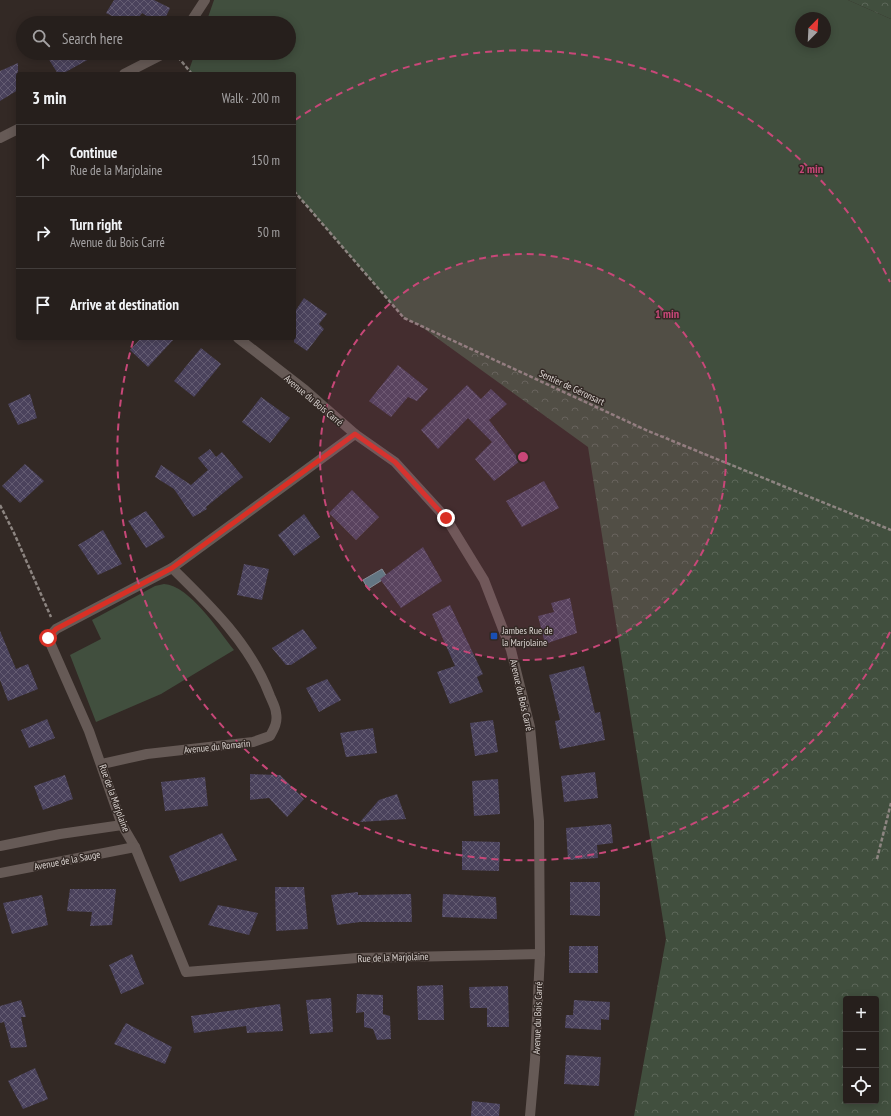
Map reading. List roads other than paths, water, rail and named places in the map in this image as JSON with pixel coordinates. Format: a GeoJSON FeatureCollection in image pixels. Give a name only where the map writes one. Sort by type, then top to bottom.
{"type":"FeatureCollection","features":[{"type":"Feature","properties":{"kind":"street"},"geometry":{"type":"LineString","coordinates":[[195,16],[205,0]]}},
{"type":"Feature","properties":{"kind":"street"},"geometry":{"type":"LineString","coordinates":[[128,72],[151,60]]}},
{"type":"Feature","properties":{"kind":"street"},"geometry":{"type":"LineString","coordinates":[[0,138],[16,130]]}},
{"type":"Feature","properties":{"kind":"street","name":"Avenue du Bois Carré"},"geometry":{"type":"LineString","coordinates":[[241,340],[305,390],[355,434],[395,462],[446,518],[484,580],[511,650],[530,727],[539,821],[540,954],[535,1060],[530,1116]]}},
{"type":"Feature","properties":{"kind":"street"},"geometry":{"type":"LineString","coordinates":[[172,568],[355,434]]}},
{"type":"Feature","properties":{"kind":"street","name":"Rue de la Marjolaine"},"geometry":{"type":"LineString","coordinates":[[172,568],[56,629],[48,638],[102,764],[122,825],[135,847],[186,972],[357,958],[540,954]]}},
{"type":"Feature","properties":{"kind":"street","name":"Avenue du Romarin"},"geometry":{"type":"LineString","coordinates":[[102,764],[147,754],[253,742],[270,736],[275,727],[276,713],[266,685],[243,644],[198,593],[172,568]]}},
{"type":"Feature","properties":{"kind":"street"},"geometry":{"type":"LineString","coordinates":[[0,846],[60,834],[122,825]]}},
{"type":"Feature","properties":{"kind":"street","name":"Avenue de la Sauge"},"geometry":{"type":"LineString","coordinates":[[0,873],[135,847]]}},
{"type":"Feature","properties":{"kind":"water"},"geometry":{"type":"Polygon","coordinates":[[[382,569],[387,577],[368,589],[363,580],[382,569]]]}},
{"type":"Feature","properties":{"kind":"place","name":"Jambes Rue de la Marjolaine"},"geometry":{"type":"Point","coordinates":[494,636]}}]}
